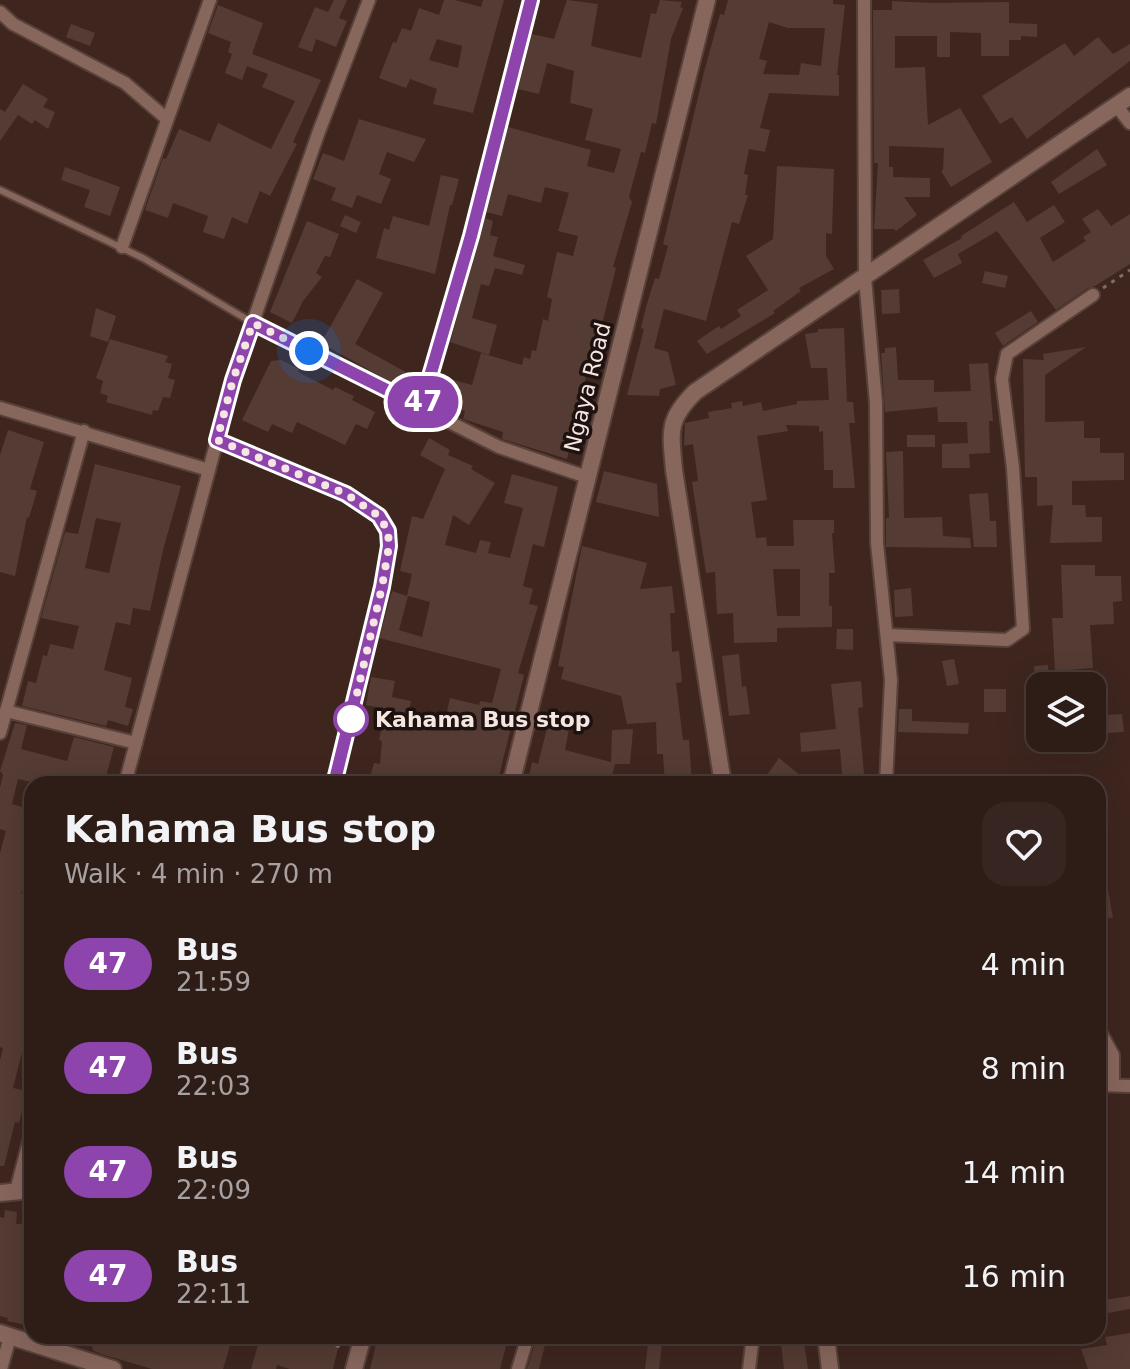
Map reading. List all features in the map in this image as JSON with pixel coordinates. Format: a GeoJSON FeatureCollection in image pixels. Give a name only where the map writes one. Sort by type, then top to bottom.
{"type":"FeatureCollection","features":[{"type":"Feature","properties":{"kind":"street"},"geometry":{"type":"LineString","coordinates":[[122,247],[210,0]]}},
{"type":"Feature","properties":{"kind":"street"},"geometry":{"type":"LineString","coordinates":[[127,776],[233,380],[318,134],[369,0]]}},
{"type":"Feature","properties":{"kind":"street"},"geometry":{"type":"LineString","coordinates":[[421,407],[471,236],[531,0]]}},
{"type":"Feature","properties":{"kind":"street","name":"Ngaya Road"},"geometry":{"type":"LineString","coordinates":[[513,776],[707,0]]}},
{"type":"Feature","properties":{"kind":"street"},"geometry":{"type":"LineString","coordinates":[[864,0],[865,278],[876,403],[877,543],[891,680],[886,776]]}},
{"type":"Feature","properties":{"kind":"street"},"geometry":{"type":"LineString","coordinates":[[0,12],[13,24],[125,83],[167,119]]}},
{"type":"Feature","properties":{"kind":"street"},"geometry":{"type":"LineString","coordinates":[[722,776],[674,470],[671,435],[678,409],[695,392],[1123,100],[1130,123]]}},
{"type":"Feature","properties":{"kind":"street"},"geometry":{"type":"LineString","coordinates":[[887,635],[1007,640],[1023,629],[1003,366],[1007,354],[1093,295]]}},
{"type":"Feature","properties":{"kind":"street"},"geometry":{"type":"LineString","coordinates":[[253,323],[499,447],[587,477]]}},
{"type":"Feature","properties":{"kind":"street"},"geometry":{"type":"LineString","coordinates":[[0,408],[209,470]]}},
{"type":"Feature","properties":{"kind":"street"},"geometry":{"type":"LineString","coordinates":[[0,733],[84,431]]}},
{"type":"Feature","properties":{"kind":"street"},"geometry":{"type":"LineString","coordinates":[[217,440],[346,494],[379,516],[388,531],[389,546],[382,587],[336,776]]}},
{"type":"Feature","properties":{"kind":"street"},"geometry":{"type":"LineString","coordinates":[[6,711],[136,743]]}},
{"type":"Feature","properties":{"kind":"street"},"geometry":{"type":"LineString","coordinates":[[1106,1042],[1113,1055],[1113,1085]]}},
{"type":"Feature","properties":{"kind":"street"},"geometry":{"type":"LineString","coordinates":[[1106,1085],[1130,1086]]}},
{"type":"Feature","properties":{"kind":"street"},"geometry":{"type":"LineString","coordinates":[[16,1191],[24,1160]]}},
{"type":"Feature","properties":{"kind":"street"},"geometry":{"type":"LineString","coordinates":[[1,1369],[5,1335]]}},
{"type":"Feature","properties":{"kind":"street"},"geometry":{"type":"LineString","coordinates":[[34,1344],[113,1369]]}},
{"type":"Feature","properties":{"kind":"street"},"geometry":{"type":"LineString","coordinates":[[354,1369],[361,1344]]}},
{"type":"Feature","properties":{"kind":"street"},"geometry":{"type":"LineString","coordinates":[[518,1369],[526,1344]]}},
{"type":"Feature","properties":{"kind":"street"},"geometry":{"type":"LineString","coordinates":[[749,1369],[752,1344]]}},
{"type":"Feature","properties":{"kind":"street"},"geometry":{"type":"LineString","coordinates":[[827,1344],[830,1369]]}},
{"type":"Feature","properties":{"kind":"lane"},"geometry":{"type":"LineString","coordinates":[[0,190],[122,247],[253,323]]}},
{"type":"Feature","properties":{"kind":"path"},"geometry":{"type":"LineString","coordinates":[[1093,295],[1130,270]]}},
{"type":"Feature","properties":{"kind":"building"},"geometry":{"type":"Polygon","coordinates":[[[334,0],[347,0],[339,18],[347,21],[336,47],[316,39],[312,52],[298,47],[315,7],[328,12],[334,0]]]}},
{"type":"Feature","properties":{"kind":"building"},"geometry":{"type":"Polygon","coordinates":[[[444,0],[481,7],[483,0],[504,0],[473,113],[433,104],[437,89],[410,79],[406,88],[379,78],[393,42],[396,43],[402,28],[411,31],[419,8],[439,15],[444,0]],[[437,39],[429,60],[458,68],[462,46],[437,39]]]}},
{"type":"Feature","properties":{"kind":"building"},"geometry":{"type":"Polygon","coordinates":[[[567,0],[598,4],[591,46],[641,58],[651,13],[656,14],[660,0],[682,2],[680,7],[683,8],[671,39],[656,124],[652,123],[645,153],[641,152],[629,197],[632,202],[613,267],[616,268],[602,324],[598,323],[567,459],[502,439],[503,432],[463,419],[465,411],[446,406],[439,392],[443,377],[472,385],[481,353],[522,365],[524,357],[530,359],[532,350],[536,351],[543,319],[548,321],[552,299],[547,297],[557,252],[573,256],[578,236],[558,231],[569,193],[545,187],[541,203],[508,194],[502,216],[486,212],[508,127],[591,150],[587,166],[614,173],[621,149],[585,140],[593,109],[570,103],[574,71],[547,63],[539,94],[518,89],[532,34],[554,39],[567,0]]]}},
{"type":"Feature","properties":{"kind":"building"},"geometry":{"type":"Polygon","coordinates":[[[728,0],[833,0],[833,4],[845,5],[837,75],[839,96],[769,93],[760,128],[770,130],[765,152],[749,149],[744,174],[748,175],[745,195],[748,195],[739,224],[732,222],[706,321],[664,309],[654,348],[668,352],[676,385],[660,389],[659,396],[627,395],[644,329],[641,328],[646,307],[655,278],[659,279],[668,246],[663,244],[704,72],[720,14],[724,15],[728,0]],[[769,22],[759,59],[767,61],[763,74],[799,75],[801,63],[821,66],[825,28],[788,28],[769,22]]]}},
{"type":"Feature","properties":{"kind":"building"},"geometry":{"type":"Polygon","coordinates":[[[892,1],[1009,2],[1009,23],[1037,24],[1037,37],[1021,36],[1021,40],[1009,40],[1009,56],[981,56],[981,33],[950,32],[950,57],[937,57],[937,36],[895,36],[895,68],[925,67],[928,125],[960,108],[992,162],[951,187],[941,171],[944,148],[889,146],[889,167],[893,167],[893,177],[930,178],[930,197],[904,197],[917,215],[896,231],[874,229],[878,163],[874,163],[873,10],[892,10],[892,1]]]}},
{"type":"Feature","properties":{"kind":"building"},"geometry":{"type":"Polygon","coordinates":[[[218,5],[263,23],[252,54],[321,80],[293,142],[297,144],[270,196],[260,191],[247,224],[232,217],[224,239],[203,232],[208,216],[173,203],[168,218],[145,210],[163,158],[166,159],[179,129],[210,142],[218,123],[271,149],[295,101],[262,87],[268,74],[247,66],[242,80],[225,73],[232,54],[228,52],[231,42],[208,33],[218,5]]]}},
{"type":"Feature","properties":{"kind":"building"},"geometry":{"type":"Polygon","coordinates":[[[71,24],[95,33],[90,46],[66,37],[71,24]]]}},
{"type":"Feature","properties":{"kind":"building"},"geometry":{"type":"Polygon","coordinates":[[[1098,37],[1113,54],[1130,44],[1130,61],[1027,139],[1012,117],[1000,124],[982,96],[1065,43],[1074,56],[1098,37]]]}},
{"type":"Feature","properties":{"kind":"building"},"geometry":{"type":"Polygon","coordinates":[[[23,84],[48,99],[43,107],[55,112],[48,129],[35,120],[32,124],[18,115],[0,141],[0,109],[5,112],[23,84]]]}},
{"type":"Feature","properties":{"kind":"building"},"geometry":{"type":"Polygon","coordinates":[[[359,119],[426,139],[414,162],[387,152],[379,174],[391,179],[381,204],[357,195],[352,208],[331,200],[336,188],[313,179],[323,153],[344,161],[359,119]]]}},
{"type":"Feature","properties":{"kind":"building"},"geometry":{"type":"Polygon","coordinates":[[[1097,149],[1107,165],[1059,194],[1051,182],[1097,149]]]}},
{"type":"Feature","properties":{"kind":"building"},"geometry":{"type":"Polygon","coordinates":[[[777,166],[834,169],[832,234],[826,233],[826,256],[834,269],[799,288],[801,291],[773,311],[775,313],[707,354],[697,341],[741,316],[737,310],[768,290],[746,256],[773,239],[777,166]]]}},
{"type":"Feature","properties":{"kind":"building"},"geometry":{"type":"Polygon","coordinates":[[[65,167],[120,187],[110,216],[84,207],[90,190],[61,180],[65,167]]]}},
{"type":"Feature","properties":{"kind":"building"},"geometry":{"type":"Polygon","coordinates":[[[441,175],[459,179],[435,274],[376,258],[384,228],[389,230],[393,216],[429,226],[441,175]]]}},
{"type":"Feature","properties":{"kind":"building"},"geometry":{"type":"Polygon","coordinates":[[[1014,202],[1027,222],[1054,205],[1065,222],[1040,238],[1053,262],[1086,241],[1083,237],[1091,232],[1082,219],[1098,209],[1111,226],[1130,214],[1130,264],[1056,310],[997,231],[958,254],[962,263],[934,278],[923,260],[962,238],[1014,202]]]}},
{"type":"Feature","properties":{"kind":"building"},"geometry":{"type":"Polygon","coordinates":[[[345,215],[361,222],[356,233],[340,226],[345,215]]]}},
{"type":"Feature","properties":{"kind":"building"},"geometry":{"type":"Polygon","coordinates":[[[485,218],[493,221],[490,235],[498,237],[493,256],[525,265],[522,275],[495,268],[489,286],[481,284],[472,318],[497,325],[489,355],[450,342],[485,218]]]}},
{"type":"Feature","properties":{"kind":"building"},"geometry":{"type":"Polygon","coordinates":[[[307,221],[339,234],[330,257],[325,256],[316,273],[322,277],[303,301],[292,323],[270,312],[307,221]]]}},
{"type":"Feature","properties":{"kind":"building"},"geometry":{"type":"Polygon","coordinates":[[[985,271],[1008,276],[1005,288],[982,283],[985,271]]]}},
{"type":"Feature","properties":{"kind":"building"},"geometry":{"type":"Polygon","coordinates":[[[357,279],[383,293],[355,344],[411,375],[403,389],[321,343],[357,279]]]}},
{"type":"Feature","properties":{"kind":"building"},"geometry":{"type":"Polygon","coordinates":[[[899,289],[900,313],[882,314],[881,290],[899,289]]]}},
{"type":"Feature","properties":{"kind":"building"},"geometry":{"type":"Polygon","coordinates":[[[96,308],[116,316],[108,342],[90,336],[96,308]]]}},
{"type":"Feature","properties":{"kind":"building"},"geometry":{"type":"Polygon","coordinates":[[[1031,311],[1038,322],[1003,346],[995,333],[1031,311]]]}},
{"type":"Feature","properties":{"kind":"building"},"geometry":{"type":"Polygon","coordinates":[[[844,328],[847,402],[853,402],[855,423],[849,423],[855,488],[833,488],[833,470],[824,470],[823,431],[819,432],[819,426],[786,425],[788,431],[757,436],[767,500],[751,502],[756,538],[766,537],[767,546],[794,546],[793,520],[834,520],[835,573],[829,573],[832,627],[777,628],[777,642],[734,643],[733,613],[717,614],[715,572],[706,573],[692,482],[698,481],[693,444],[684,446],[685,423],[709,418],[708,412],[732,408],[731,403],[742,401],[743,406],[761,402],[763,411],[797,404],[797,401],[829,400],[827,368],[811,368],[805,334],[818,332],[818,329],[844,328]],[[773,569],[777,616],[800,616],[800,569],[773,569]]]}},
{"type":"Feature","properties":{"kind":"building"},"geometry":{"type":"Polygon","coordinates":[[[110,339],[168,356],[165,362],[172,364],[168,378],[175,380],[170,398],[163,397],[158,411],[153,410],[152,415],[106,402],[108,396],[100,393],[103,381],[96,378],[110,339]]]}},
{"type":"Feature","properties":{"kind":"building"},"geometry":{"type":"Polygon","coordinates":[[[896,347],[898,380],[934,380],[934,392],[971,391],[969,364],[988,363],[993,421],[989,421],[990,453],[969,454],[970,468],[942,468],[942,444],[968,443],[967,422],[938,422],[937,407],[885,412],[881,353],[885,353],[885,348],[896,347]]]}},
{"type":"Feature","properties":{"kind":"building"},"geometry":{"type":"Polygon","coordinates":[[[1086,347],[1045,375],[1045,422],[1084,421],[1084,438],[1100,438],[1100,453],[1124,453],[1124,480],[1072,481],[1072,505],[1085,505],[1086,517],[1102,517],[1102,542],[1050,543],[1053,505],[1037,506],[1037,477],[1025,477],[1023,359],[1044,360],[1043,354],[1086,347]]]}},
{"type":"Feature","properties":{"kind":"building"},"geometry":{"type":"Polygon","coordinates":[[[281,360],[333,390],[335,387],[354,396],[352,400],[375,412],[367,429],[356,424],[345,445],[297,422],[292,433],[272,424],[268,432],[242,420],[271,361],[281,360]]]}},
{"type":"Feature","properties":{"kind":"building"},"geometry":{"type":"Polygon","coordinates":[[[8,430],[44,442],[30,489],[37,491],[27,517],[15,576],[0,572],[0,455],[8,430]]]}},
{"type":"Feature","properties":{"kind":"building"},"geometry":{"type":"Polygon","coordinates":[[[907,435],[935,435],[935,447],[907,447],[907,435]]]}},
{"type":"Feature","properties":{"kind":"building"},"geometry":{"type":"Polygon","coordinates":[[[429,438],[450,450],[448,455],[473,466],[471,469],[495,483],[469,525],[453,515],[445,545],[476,553],[480,540],[491,542],[488,553],[510,558],[523,508],[504,503],[512,474],[558,487],[544,547],[533,544],[523,586],[533,589],[529,604],[538,606],[518,673],[524,675],[499,776],[370,776],[374,763],[380,764],[382,741],[379,740],[385,709],[366,705],[371,677],[395,681],[392,697],[411,701],[408,718],[444,725],[450,698],[479,705],[480,701],[492,703],[501,669],[379,638],[392,591],[407,596],[412,574],[400,571],[412,516],[423,519],[445,469],[420,455],[429,438]],[[408,596],[399,630],[422,637],[430,602],[408,596]]]}},
{"type":"Feature","properties":{"kind":"building"},"geometry":{"type":"Polygon","coordinates":[[[903,451],[904,518],[942,517],[943,536],[970,538],[971,548],[886,547],[886,518],[889,518],[886,452],[903,451]]]}},
{"type":"Feature","properties":{"kind":"building"},"geometry":{"type":"Polygon","coordinates":[[[95,464],[181,486],[150,611],[133,608],[130,625],[116,622],[104,670],[132,678],[125,707],[133,709],[128,726],[108,720],[106,726],[22,706],[28,681],[36,683],[43,655],[47,656],[50,644],[73,649],[79,626],[41,618],[65,532],[78,534],[95,464]],[[96,518],[85,568],[109,573],[121,523],[96,518]]]}},
{"type":"Feature","properties":{"kind":"building"},"geometry":{"type":"Polygon","coordinates":[[[604,471],[657,484],[659,517],[596,502],[604,471]]]}},
{"type":"Feature","properties":{"kind":"building"},"geometry":{"type":"Polygon","coordinates":[[[988,493],[990,521],[996,521],[997,547],[974,547],[969,494],[988,493]]]}},
{"type":"Feature","properties":{"kind":"building"},"geometry":{"type":"Polygon","coordinates":[[[582,546],[647,563],[640,589],[672,586],[675,613],[670,613],[672,652],[679,651],[682,682],[676,683],[683,740],[689,740],[691,776],[664,776],[663,754],[657,754],[656,722],[627,724],[621,696],[561,679],[564,667],[558,666],[582,546]]]}},
{"type":"Feature","properties":{"kind":"building"},"geometry":{"type":"Polygon","coordinates":[[[1061,565],[1095,565],[1095,576],[1121,576],[1122,601],[1113,602],[1114,624],[1090,625],[1093,668],[1055,671],[1052,618],[1063,618],[1061,565]]]}},
{"type":"Feature","properties":{"kind":"building"},"geometry":{"type":"Polygon","coordinates":[[[911,588],[913,616],[895,617],[894,590],[911,588]]]}},
{"type":"Feature","properties":{"kind":"building"},"geometry":{"type":"Polygon","coordinates":[[[837,629],[853,629],[853,650],[836,649],[837,629]]]}},
{"type":"Feature","properties":{"kind":"building"},"geometry":{"type":"Polygon","coordinates":[[[739,654],[742,687],[746,686],[750,714],[729,716],[722,656],[739,654]]]}},
{"type":"Feature","properties":{"kind":"building"},"geometry":{"type":"Polygon","coordinates":[[[954,659],[959,684],[947,686],[942,661],[954,659]]]}},
{"type":"Feature","properties":{"kind":"building"},"geometry":{"type":"Polygon","coordinates":[[[1048,665],[1048,672],[1034,672],[1034,666],[1048,665]]]}},
{"type":"Feature","properties":{"kind":"building"},"geometry":{"type":"Polygon","coordinates":[[[861,681],[863,707],[858,708],[864,776],[842,776],[840,749],[801,752],[800,733],[836,729],[831,684],[861,681]]]}},
{"type":"Feature","properties":{"kind":"building"},"geometry":{"type":"Polygon","coordinates":[[[984,689],[1006,689],[1006,712],[984,712],[984,689]]]}},
{"type":"Feature","properties":{"kind":"building"},"geometry":{"type":"Polygon","coordinates":[[[899,709],[912,709],[912,721],[969,723],[968,734],[898,732],[899,709]]]}},
{"type":"Feature","properties":{"kind":"building"},"geometry":{"type":"Polygon","coordinates":[[[1122,714],[1124,732],[1108,733],[1107,715],[1122,714]]]}},
{"type":"Feature","properties":{"kind":"building"},"geometry":{"type":"Polygon","coordinates":[[[549,720],[570,724],[565,750],[611,762],[612,730],[633,729],[630,764],[615,764],[612,776],[529,776],[532,762],[538,764],[549,720]]]}},
{"type":"Feature","properties":{"kind":"building"},"geometry":{"type":"Polygon","coordinates":[[[15,723],[27,725],[21,749],[67,761],[74,737],[114,747],[106,776],[24,776],[24,780],[18,779],[12,804],[24,808],[24,883],[21,894],[24,895],[24,1054],[13,1088],[24,1090],[24,1103],[19,1123],[15,1122],[4,1166],[0,1166],[0,1060],[3,1048],[0,1047],[0,853],[6,831],[0,829],[3,775],[0,771],[15,723]]]}},
{"type":"Feature","properties":{"kind":"building"},"geometry":{"type":"Polygon","coordinates":[[[779,758],[801,776],[766,776],[779,758]]]}},
{"type":"Feature","properties":{"kind":"building"},"geometry":{"type":"Polygon","coordinates":[[[1108,890],[1113,918],[1106,918],[1108,890]]]}},
{"type":"Feature","properties":{"kind":"building"},"geometry":{"type":"Polygon","coordinates":[[[5,1210],[17,1212],[16,1224],[24,1224],[24,1324],[7,1321],[8,1318],[0,1316],[0,1217],[4,1218],[5,1210]]]}},
{"type":"Feature","properties":{"kind":"building"},"geometry":{"type":"Polygon","coordinates":[[[1130,1296],[1130,1309],[1106,1314],[1106,1300],[1130,1296]]]}},
{"type":"Feature","properties":{"kind":"building"},"geometry":{"type":"Polygon","coordinates":[[[1130,1333],[1130,1369],[1088,1369],[1081,1349],[1107,1345],[1106,1337],[1130,1333]]]}},
{"type":"Feature","properties":{"kind":"building"},"geometry":{"type":"Polygon","coordinates":[[[84,1344],[231,1344],[223,1369],[152,1369],[101,1354],[92,1350],[93,1347],[84,1344]]]}},
{"type":"Feature","properties":{"kind":"building"},"geometry":{"type":"Polygon","coordinates":[[[255,1344],[339,1344],[333,1369],[290,1369],[277,1365],[276,1369],[251,1369],[258,1345],[255,1344]]]}},
{"type":"Feature","properties":{"kind":"building"},"geometry":{"type":"Polygon","coordinates":[[[376,1344],[506,1344],[500,1369],[370,1369],[376,1344]]]}},
{"type":"Feature","properties":{"kind":"building"},"geometry":{"type":"Polygon","coordinates":[[[535,1344],[545,1345],[539,1369],[527,1369],[535,1344]]]}},
{"type":"Feature","properties":{"kind":"building"},"geometry":{"type":"Polygon","coordinates":[[[648,1344],[662,1344],[659,1369],[645,1369],[648,1344]]]}},
{"type":"Feature","properties":{"kind":"building"},"geometry":{"type":"Polygon","coordinates":[[[781,1344],[804,1344],[808,1369],[784,1369],[781,1344]]]}},
{"type":"Feature","properties":{"kind":"bus line","name":"47"},"geometry":{"type":"LineString","coordinates":[[336,776],[382,587],[389,546],[388,531],[379,516],[346,494],[217,440],[253,323],[421,407],[471,236],[531,0]]}},
{"type":"Feature","properties":{"kind":"place","name":"Kahama Bus stop"},"geometry":{"type":"Point","coordinates":[351,719]}},
{"type":"Feature","properties":{"kind":"route"},"geometry":{"type":"LineString","coordinates":[[309,351],[253,323],[217,440],[346,494],[379,516],[388,531],[389,546],[382,587],[351,719]]}}]}
